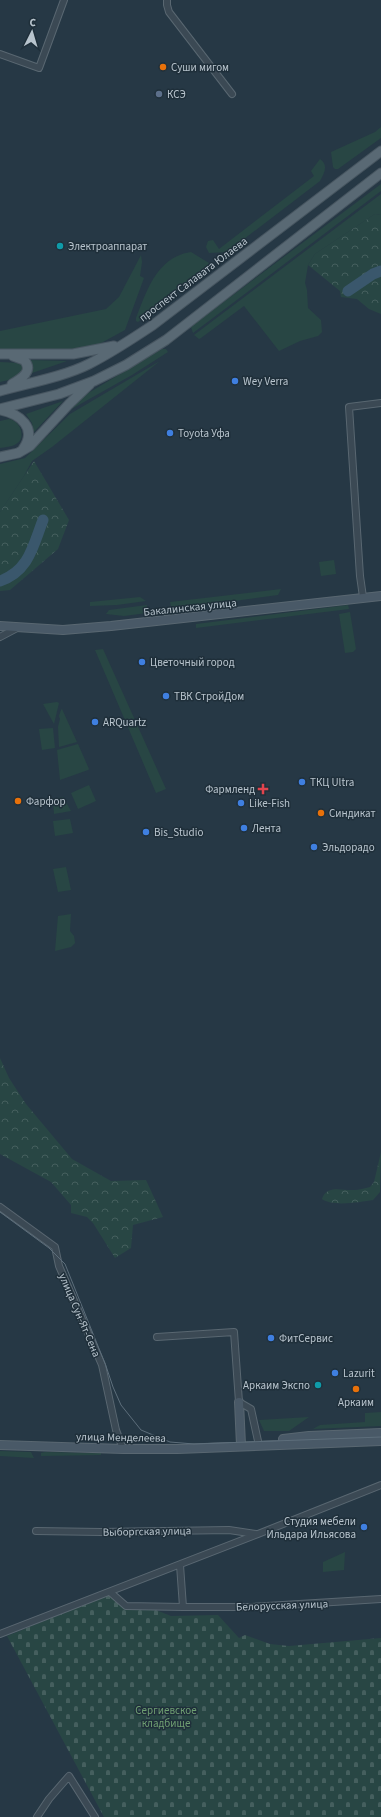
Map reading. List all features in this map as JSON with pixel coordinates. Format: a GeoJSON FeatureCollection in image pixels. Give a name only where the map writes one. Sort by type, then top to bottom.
{"type":"FeatureCollection","features":[{"type":"Feature","properties":{"kind":"main road","name":"проспект Салавата Юлаева"},"geometry":{"type":"LineString","coordinates":[[0,391],[54,376],[88,364],[153,325],[381,151]]}},
{"type":"Feature","properties":{"kind":"main road"},"geometry":{"type":"LineString","coordinates":[[0,410],[59,394],[94,381],[126,365],[166,340],[381,173]]}},
{"type":"Feature","properties":{"kind":"main road"},"geometry":{"type":"LineString","coordinates":[[1,354],[73,354],[121,345]]}},
{"type":"Feature","properties":{"kind":"main road"},"geometry":{"type":"LineString","coordinates":[[0,391],[23,377],[28,368],[26,362],[22,358],[1,354]]}},
{"type":"Feature","properties":{"kind":"main road"},"geometry":{"type":"LineString","coordinates":[[0,457],[18,453],[30,446],[69,404],[94,381]]}},
{"type":"Feature","properties":{"kind":"main road"},"geometry":{"type":"LineString","coordinates":[[0,410],[16,415],[26,426],[28,435],[26,444],[18,453]]}},
{"type":"Feature","properties":{"kind":"main road","name":"Бакалинская улица"},"geometry":{"type":"LineString","coordinates":[[0,626],[63,630],[274,609],[381,596]]}},
{"type":"Feature","properties":{"kind":"main road"},"geometry":{"type":"LineString","coordinates":[[239,1402],[241,1445]]}},
{"type":"Feature","properties":{"kind":"main road","name":"улица Менделеева"},"geometry":{"type":"LineString","coordinates":[[241,1445],[309,1436],[381,1433]]}},
{"type":"Feature","properties":{"kind":"main road","name":"улица Менделеева"},"geometry":{"type":"LineString","coordinates":[[0,1445],[123,1449],[381,1441]]}},
{"type":"Feature","properties":{"kind":"street"},"geometry":{"type":"LineString","coordinates":[[0,54],[39,68],[64,0]]}},
{"type":"Feature","properties":{"kind":"street"},"geometry":{"type":"LineString","coordinates":[[167,0],[166,5],[169,12],[232,94]]}},
{"type":"Feature","properties":{"kind":"street"},"geometry":{"type":"LineString","coordinates":[[364,597],[360,576],[350,407],[381,403]]}},
{"type":"Feature","properties":{"kind":"street"},"geometry":{"type":"LineString","coordinates":[[0,637],[17,628]]}},
{"type":"Feature","properties":{"kind":"street","name":"улица Сун-Ят-Сена"},"geometry":{"type":"LineString","coordinates":[[0,1207],[55,1247],[59,1266],[102,1365],[116,1430],[123,1449]]}},
{"type":"Feature","properties":{"kind":"street"},"geometry":{"type":"LineString","coordinates":[[157,1338],[234,1332],[239,1402],[251,1409],[258,1442]]}},
{"type":"Feature","properties":{"kind":"street"},"geometry":{"type":"LineString","coordinates":[[0,1634],[381,1485]]}},
{"type":"Feature","properties":{"kind":"street","name":"Выборгская улица"},"geometry":{"type":"LineString","coordinates":[[36,1531],[229,1530],[258,1534]]}},
{"type":"Feature","properties":{"kind":"street"},"geometry":{"type":"LineString","coordinates":[[180,1564],[183,1607]]}},
{"type":"Feature","properties":{"kind":"street","name":"Белорусская улица"},"geometry":{"type":"LineString","coordinates":[[110,1592],[126,1606],[252,1607],[381,1599]]}},
{"type":"Feature","properties":{"kind":"street"},"geometry":{"type":"LineString","coordinates":[[37,1817],[49,1799],[69,1776],[95,1817]]}},
{"type":"Feature","properties":{"kind":"green space"},"geometry":{"type":"Polygon","coordinates":[[[381,127],[381,138],[338,169],[333,167],[331,152],[375,132],[381,127]]]}},
{"type":"Feature","properties":{"kind":"green space"},"geometry":{"type":"Polygon","coordinates":[[[320,159],[323,161],[325,167],[320,181],[227,252],[209,253],[206,247],[208,241],[213,240],[219,249],[314,176],[311,171],[320,159]]]}},
{"type":"Feature","properties":{"kind":"green space"},"geometry":{"type":"Polygon","coordinates":[[[381,184],[381,191],[193,333],[191,327],[193,325],[381,184]]]}},
{"type":"Feature","properties":{"kind":"green space"},"geometry":{"type":"Polygon","coordinates":[[[381,194],[381,215],[375,214],[315,254],[308,265],[305,283],[308,308],[321,320],[322,332],[318,336],[300,341],[279,351],[244,306],[201,338],[199,339],[194,335],[381,194]]]}},
{"type":"Feature","properties":{"kind":"green space"},"geometry":{"type":"Polygon","coordinates":[[[375,214],[381,215],[381,314],[369,309],[357,299],[341,297],[340,291],[308,265],[315,254],[375,214]]]}},
{"type":"Feature","properties":{"kind":"green space"},"geometry":{"type":"Polygon","coordinates":[[[191,252],[209,263],[208,266],[138,322],[136,321],[144,297],[155,276],[170,260],[179,255],[191,252]]]}},
{"type":"Feature","properties":{"kind":"green space"},"geometry":{"type":"Polygon","coordinates":[[[141,255],[142,262],[140,276],[144,278],[125,330],[92,348],[73,352],[0,351],[0,331],[106,309],[119,297],[141,255]]]}},
{"type":"Feature","properties":{"kind":"green space"},"geometry":{"type":"Polygon","coordinates":[[[162,349],[166,349],[168,352],[132,375],[68,411],[80,398],[162,349]]]}},
{"type":"Feature","properties":{"kind":"green space"},"geometry":{"type":"Polygon","coordinates":[[[29,360],[67,361],[32,373],[29,360]]]}},
{"type":"Feature","properties":{"kind":"green space"},"geometry":{"type":"Polygon","coordinates":[[[160,361],[52,447],[32,461],[0,512],[0,464],[25,458],[70,414],[160,361]]]}},
{"type":"Feature","properties":{"kind":"green space"},"geometry":{"type":"Polygon","coordinates":[[[0,362],[20,363],[23,366],[24,373],[13,379],[0,382],[0,362]]]}},
{"type":"Feature","properties":{"kind":"green space"},"geometry":{"type":"Polygon","coordinates":[[[63,401],[33,433],[32,423],[26,414],[63,401]]]}},
{"type":"Feature","properties":{"kind":"green space"},"geometry":{"type":"Polygon","coordinates":[[[9,419],[16,422],[19,426],[22,434],[21,438],[14,445],[0,448],[0,421],[9,419]]]}},
{"type":"Feature","properties":{"kind":"green space"},"geometry":{"type":"Polygon","coordinates":[[[34,461],[69,520],[58,549],[10,590],[0,591],[0,512],[34,461]]]}},
{"type":"Feature","properties":{"kind":"green space"},"geometry":{"type":"Polygon","coordinates":[[[334,560],[336,574],[321,576],[319,562],[334,560]]]}},
{"type":"Feature","properties":{"kind":"green space"},"geometry":{"type":"Polygon","coordinates":[[[281,589],[278,595],[177,609],[171,606],[170,602],[281,589]]]}},
{"type":"Feature","properties":{"kind":"green space"},"geometry":{"type":"Polygon","coordinates":[[[140,597],[146,601],[117,605],[90,606],[90,602],[140,597]]]}},
{"type":"Feature","properties":{"kind":"green space"},"geometry":{"type":"Polygon","coordinates":[[[147,605],[147,613],[124,616],[106,614],[109,610],[147,605]]]}},
{"type":"Feature","properties":{"kind":"green space"},"geometry":{"type":"Polygon","coordinates":[[[348,605],[349,609],[196,628],[196,624],[348,605]]]}},
{"type":"Feature","properties":{"kind":"green space"},"geometry":{"type":"Polygon","coordinates":[[[350,612],[356,649],[353,652],[345,653],[339,614],[350,612]]]}},
{"type":"Feature","properties":{"kind":"green space"},"geometry":{"type":"Polygon","coordinates":[[[103,649],[166,789],[156,793],[95,650],[103,649]]]}},
{"type":"Feature","properties":{"kind":"green space"},"geometry":{"type":"Polygon","coordinates":[[[59,703],[54,724],[43,704],[59,703]]]}},
{"type":"Feature","properties":{"kind":"green space"},"geometry":{"type":"Polygon","coordinates":[[[62,709],[77,742],[59,747],[58,727],[60,719],[59,716],[62,709]]]}},
{"type":"Feature","properties":{"kind":"green space"},"geometry":{"type":"Polygon","coordinates":[[[53,728],[55,748],[42,750],[39,729],[53,728]]]}},
{"type":"Feature","properties":{"kind":"green space"},"geometry":{"type":"Polygon","coordinates":[[[78,744],[89,769],[60,780],[57,750],[78,744]]]}},
{"type":"Feature","properties":{"kind":"green space"},"geometry":{"type":"Polygon","coordinates":[[[89,785],[96,801],[78,809],[71,793],[89,785]]]}},
{"type":"Feature","properties":{"kind":"green space"},"geometry":{"type":"Polygon","coordinates":[[[63,797],[71,811],[54,814],[53,799],[63,797]]]}},
{"type":"Feature","properties":{"kind":"green space"},"geometry":{"type":"Polygon","coordinates":[[[70,819],[73,833],[55,836],[53,821],[70,819]]]}},
{"type":"Feature","properties":{"kind":"green space"},"geometry":{"type":"Polygon","coordinates":[[[66,867],[71,890],[58,892],[53,869],[66,867]]]}},
{"type":"Feature","properties":{"kind":"green space"},"geometry":{"type":"Polygon","coordinates":[[[71,914],[70,931],[74,936],[75,943],[71,947],[55,951],[58,916],[71,914]]]}},
{"type":"Feature","properties":{"kind":"green space"},"geometry":{"type":"Polygon","coordinates":[[[0,1058],[9,1078],[26,1104],[72,1159],[111,1181],[146,1180],[163,1217],[133,1225],[131,1248],[115,1258],[93,1223],[87,1217],[71,1213],[71,1205],[51,1182],[0,1154],[0,1058]]]}},
{"type":"Feature","properties":{"kind":"green space"},"geometry":{"type":"Polygon","coordinates":[[[381,1152],[380,1192],[373,1200],[354,1203],[333,1203],[322,1199],[327,1191],[335,1189],[356,1190],[370,1187],[374,1182],[381,1152]]]}},
{"type":"Feature","properties":{"kind":"green space"},"geometry":{"type":"Polygon","coordinates":[[[381,1412],[381,1426],[313,1429],[320,1425],[365,1422],[365,1413],[381,1412]]]}},
{"type":"Feature","properties":{"kind":"green space"},"geometry":{"type":"Polygon","coordinates":[[[309,1417],[289,1431],[264,1431],[259,1420],[309,1417]]]}},
{"type":"Feature","properties":{"kind":"green space"},"geometry":{"type":"Polygon","coordinates":[[[0,1451],[31,1452],[34,1458],[0,1456],[0,1451]]]}},
{"type":"Feature","properties":{"kind":"green space"},"geometry":{"type":"Polygon","coordinates":[[[41,1453],[101,1453],[101,1455],[41,1456],[41,1453]]]}},
{"type":"Feature","properties":{"kind":"green space"},"geometry":{"type":"Polygon","coordinates":[[[345,1552],[344,1570],[323,1572],[323,1562],[345,1552]]]}},
{"type":"Feature","properties":{"kind":"green space","name":"Сергиевское кладбище"},"geometry":{"type":"Polygon","coordinates":[[[108,1595],[124,1608],[156,1610],[171,1616],[218,1615],[239,1638],[245,1635],[270,1644],[289,1646],[381,1638],[381,1817],[104,1817],[7,1636],[108,1595]]]}},
{"type":"Feature","properties":{"kind":"waterway"},"geometry":{"type":"LineString","coordinates":[[348,291],[373,274],[381,271]]}},
{"type":"Feature","properties":{"kind":"waterway"},"geometry":{"type":"LineString","coordinates":[[0,581],[10,577],[24,564],[33,548],[43,520]]}},
{"type":"Feature","properties":{"kind":"tram line"},"geometry":{"type":"LineString","coordinates":[[0,1212],[49,1248],[65,1264],[121,1405],[141,1430],[170,1442],[194,1444],[381,1437]]}},
{"type":"Feature","properties":{"kind":"place","name":"Суши мигом"},"geometry":{"type":"Point","coordinates":[163,67]}},
{"type":"Feature","properties":{"kind":"place","name":"КСЭ"},"geometry":{"type":"Point","coordinates":[159,94]}},
{"type":"Feature","properties":{"kind":"place","name":"Электроаппарат"},"geometry":{"type":"Point","coordinates":[60,246]}},
{"type":"Feature","properties":{"kind":"place","name":"Wey Verra"},"geometry":{"type":"Point","coordinates":[235,381]}},
{"type":"Feature","properties":{"kind":"place","name":"Toyota Уфа"},"geometry":{"type":"Point","coordinates":[170,433]}},
{"type":"Feature","properties":{"kind":"place","name":"Цветочный город"},"geometry":{"type":"Point","coordinates":[142,662]}},
{"type":"Feature","properties":{"kind":"place","name":"ТВК СтройДом"},"geometry":{"type":"Point","coordinates":[166,696]}},
{"type":"Feature","properties":{"kind":"place","name":"ARQuartz"},"geometry":{"type":"Point","coordinates":[95,722]}},
{"type":"Feature","properties":{"kind":"place","name":"ТКЦ Ultra"},"geometry":{"type":"Point","coordinates":[302,782]}},
{"type":"Feature","properties":{"kind":"place","name":"Фармленд"},"geometry":{"type":"Point","coordinates":[263,789]}},
{"type":"Feature","properties":{"kind":"place","name":"Фарфор"},"geometry":{"type":"Point","coordinates":[18,801]}},
{"type":"Feature","properties":{"kind":"place","name":"Like-Fish"},"geometry":{"type":"Point","coordinates":[241,803]}},
{"type":"Feature","properties":{"kind":"place","name":"Синдикат"},"geometry":{"type":"Point","coordinates":[321,813]}},
{"type":"Feature","properties":{"kind":"place","name":"Лента"},"geometry":{"type":"Point","coordinates":[244,828]}},
{"type":"Feature","properties":{"kind":"place","name":"Bis_Studio"},"geometry":{"type":"Point","coordinates":[146,832]}},
{"type":"Feature","properties":{"kind":"place","name":"Эльдорадо"},"geometry":{"type":"Point","coordinates":[314,847]}},
{"type":"Feature","properties":{"kind":"place","name":"ФитСервис"},"geometry":{"type":"Point","coordinates":[271,1338]}},
{"type":"Feature","properties":{"kind":"place","name":"Lazurit"},"geometry":{"type":"Point","coordinates":[335,1373]}},
{"type":"Feature","properties":{"kind":"place","name":"Аркаим Экспо"},"geometry":{"type":"Point","coordinates":[318,1385]}},
{"type":"Feature","properties":{"kind":"place","name":"Аркаим"},"geometry":{"type":"Point","coordinates":[356,1389]}},
{"type":"Feature","properties":{"kind":"place","name":"Студия мебели Ильдара Ильясова"},"geometry":{"type":"Point","coordinates":[364,1527]}}]}
